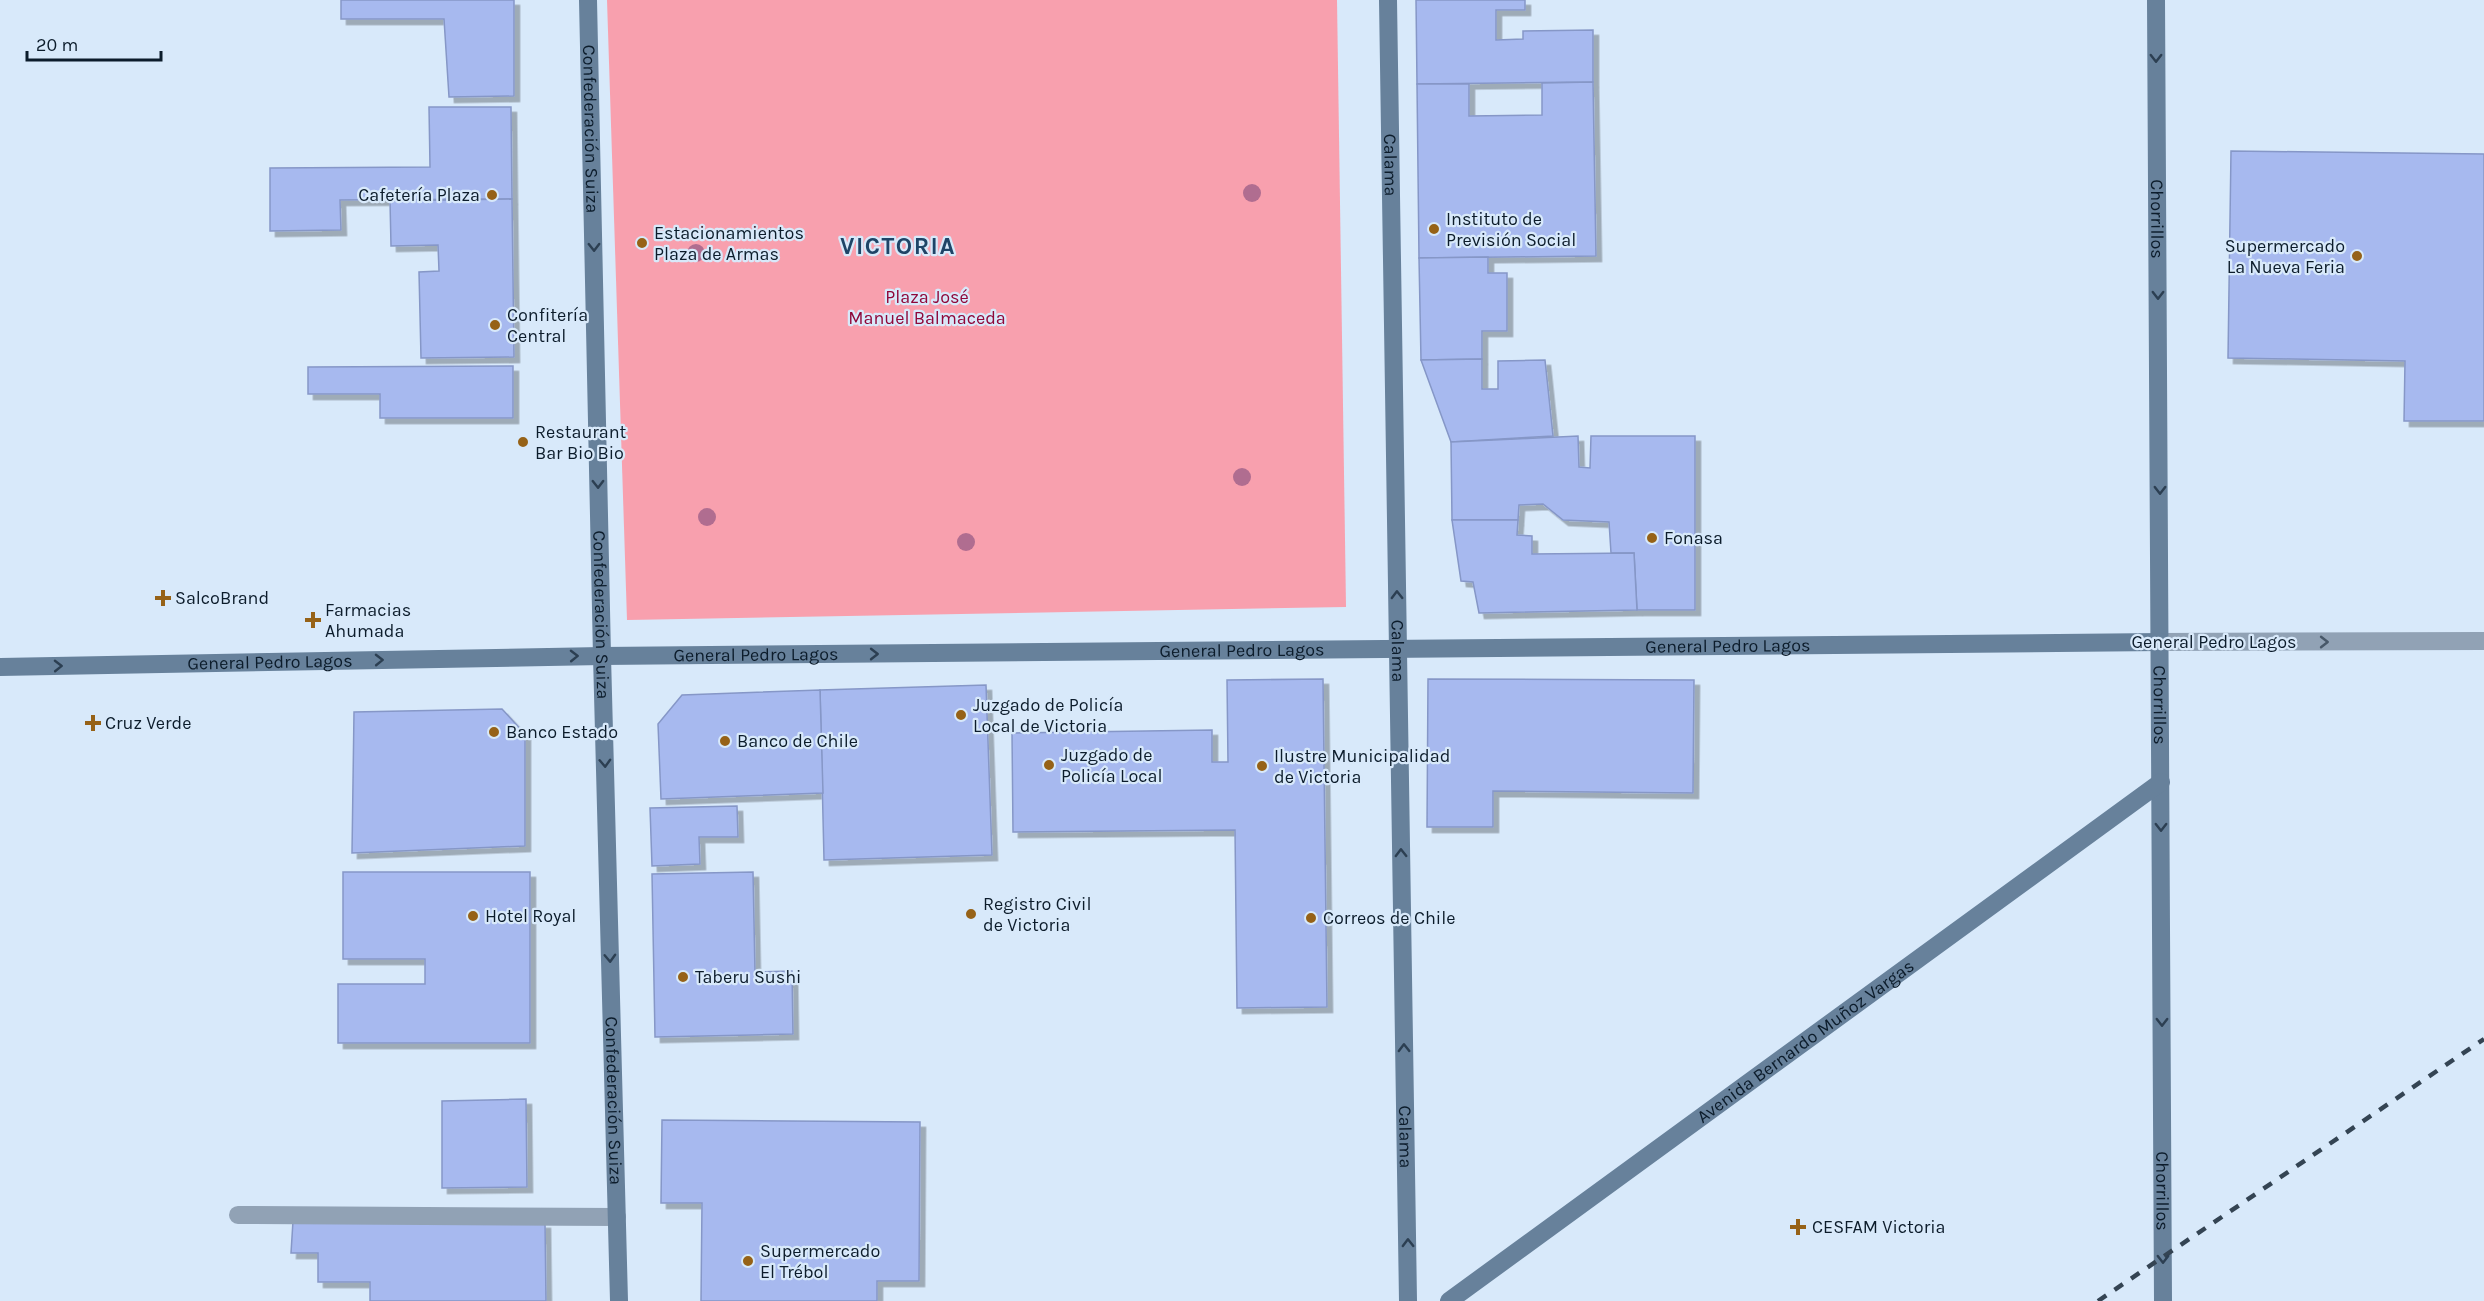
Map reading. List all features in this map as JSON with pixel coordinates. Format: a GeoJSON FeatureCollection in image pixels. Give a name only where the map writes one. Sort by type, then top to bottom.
{"type":"FeatureCollection","features":[{"type":"Feature","properties":{"kind":"street","name":"Confederación Suiza"},"geometry":{"type":"LineString","coordinates":[[588,0],[602,656],[620,1301]]}},
{"type":"Feature","properties":{"kind":"street","name":"Calama"},"geometry":{"type":"LineString","coordinates":[[1388,0],[1408,1301]]}},
{"type":"Feature","properties":{"kind":"street","name":"Chorrillos"},"geometry":{"type":"LineString","coordinates":[[2156,0],[2163,1301]]}},
{"type":"Feature","properties":{"kind":"street","name":"General Pedro Lagos"},"geometry":{"type":"LineString","coordinates":[[0,667],[602,656],[2484,641]]}},
{"type":"Feature","properties":{"kind":"street","name":"Avenida Bernardo Muñoz Vargas"},"geometry":{"type":"LineString","coordinates":[[1449,1301],[2161,782]]}},
{"type":"Feature","properties":{"kind":"street"},"geometry":{"type":"LineString","coordinates":[[238,1215],[617,1217]]}},
{"type":"Feature","properties":{"kind":"green space","name":"Plaza José Manuel Balmaceda"},"geometry":{"type":"Polygon","coordinates":[[[607,0],[1337,0],[1346,607],[627,620],[607,0]]]}},
{"type":"Feature","properties":{"kind":"building"},"geometry":{"type":"Polygon","coordinates":[[[341,0],[514,0],[514,96],[449,97],[444,19],[341,19],[341,0]]]}},
{"type":"Feature","properties":{"kind":"building"},"geometry":{"type":"Polygon","coordinates":[[[1416,0],[1525,0],[1525,10],[1496,10],[1496,40],[1523,39],[1523,31],[1593,30],[1593,82],[1417,84],[1416,0]]]}},
{"type":"Feature","properties":{"kind":"building"},"geometry":{"type":"Polygon","coordinates":[[[1593,82],[1596,256],[1419,258],[1417,84],[1469,84],[1469,116],[1542,115],[1542,83],[1593,82]]]}},
{"type":"Feature","properties":{"kind":"building"},"geometry":{"type":"Polygon","coordinates":[[[429,107],[511,107],[512,199],[340,200],[341,230],[270,231],[270,168],[430,167],[429,107]]]}},
{"type":"Feature","properties":{"kind":"building","name":"Supermercado La Nueva Feria"},"geometry":{"type":"Polygon","coordinates":[[[2231,151],[2484,154],[2484,421],[2404,421],[2405,361],[2228,358],[2231,151]]]}},
{"type":"Feature","properties":{"kind":"building"},"geometry":{"type":"Polygon","coordinates":[[[512,199],[514,357],[421,358],[419,272],[439,271],[438,245],[391,246],[390,201],[512,199]]]}},
{"type":"Feature","properties":{"kind":"building"},"geometry":{"type":"Polygon","coordinates":[[[1488,257],[1488,273],[1507,273],[1507,331],[1482,331],[1482,359],[1421,360],[1419,258],[1488,257]]]}},
{"type":"Feature","properties":{"kind":"building"},"geometry":{"type":"Polygon","coordinates":[[[1482,359],[1482,389],[1498,389],[1498,361],[1545,360],[1553,436],[1451,442],[1421,360],[1482,359]]]}},
{"type":"Feature","properties":{"kind":"building"},"geometry":{"type":"Polygon","coordinates":[[[513,366],[513,418],[380,418],[380,394],[308,394],[308,367],[513,366]]]}},
{"type":"Feature","properties":{"kind":"building","name":"Fonasa"},"geometry":{"type":"Polygon","coordinates":[[[1578,436],[1579,467],[1590,468],[1591,436],[1695,436],[1695,610],[1637,610],[1634,553],[1611,553],[1609,522],[1563,520],[1543,504],[1519,505],[1518,520],[1452,520],[1451,442],[1578,436]]]}},
{"type":"Feature","properties":{"kind":"building"},"geometry":{"type":"Polygon","coordinates":[[[1452,520],[1518,520],[1517,535],[1532,536],[1532,554],[1634,553],[1637,610],[1479,613],[1473,582],[1461,581],[1452,520]]]}},
{"type":"Feature","properties":{"kind":"building"},"geometry":{"type":"Polygon","coordinates":[[[1323,679],[1327,1007],[1237,1008],[1235,830],[1013,832],[1012,733],[1212,730],[1212,762],[1228,762],[1227,680],[1323,679]]]}},
{"type":"Feature","properties":{"kind":"building"},"geometry":{"type":"Polygon","coordinates":[[[1428,679],[1694,680],[1693,793],[1493,791],[1493,827],[1427,827],[1428,679]]]}},
{"type":"Feature","properties":{"kind":"building"},"geometry":{"type":"Polygon","coordinates":[[[986,685],[992,855],[824,860],[820,690],[986,685]]]}},
{"type":"Feature","properties":{"kind":"building"},"geometry":{"type":"Polygon","coordinates":[[[820,690],[823,793],[661,799],[658,724],[682,695],[820,690]]]}},
{"type":"Feature","properties":{"kind":"building"},"geometry":{"type":"Polygon","coordinates":[[[502,709],[525,734],[525,846],[352,853],[354,712],[502,709]]]}},
{"type":"Feature","properties":{"kind":"building"},"geometry":{"type":"Polygon","coordinates":[[[737,806],[738,837],[699,837],[700,864],[652,866],[650,808],[737,806]]]}},
{"type":"Feature","properties":{"kind":"building"},"geometry":{"type":"Polygon","coordinates":[[[343,872],[530,872],[530,1043],[338,1043],[338,984],[425,984],[425,959],[343,959],[343,872]]]}},
{"type":"Feature","properties":{"kind":"building"},"geometry":{"type":"Polygon","coordinates":[[[753,872],[755,972],[792,971],[793,1034],[655,1037],[652,874],[753,872]]]}},
{"type":"Feature","properties":{"kind":"building"},"geometry":{"type":"Polygon","coordinates":[[[526,1099],[527,1187],[442,1188],[442,1101],[526,1099]]]}},
{"type":"Feature","properties":{"kind":"building"},"geometry":{"type":"Polygon","coordinates":[[[662,1120],[920,1122],[919,1281],[877,1281],[877,1301],[701,1301],[702,1203],[661,1203],[662,1120]]]}},
{"type":"Feature","properties":{"kind":"building"},"geometry":{"type":"Polygon","coordinates":[[[293,1221],[545,1223],[546,1301],[370,1301],[370,1282],[318,1282],[318,1253],[291,1253],[293,1221]]]}},
{"type":"Feature","properties":{"kind":"railway"},"geometry":{"type":"LineString","coordinates":[[2098,1301],[2484,1039]]}},
{"type":"Feature","properties":{"kind":"place","name":"Cafetería Plaza"},"geometry":{"type":"Point","coordinates":[492,195]}},
{"type":"Feature","properties":{"kind":"place","name":"Instituto de Previsión Social"},"geometry":{"type":"Point","coordinates":[1434,229]}},
{"type":"Feature","properties":{"kind":"place","name":"Estacionamientos Plaza de Armas"},"geometry":{"type":"Point","coordinates":[642,243]}},
{"type":"Feature","properties":{"kind":"place","name":"Supermercado La Nueva Feria"},"geometry":{"type":"Point","coordinates":[2357,256]}},
{"type":"Feature","properties":{"kind":"place","name":"Confitería Central"},"geometry":{"type":"Point","coordinates":[495,325]}},
{"type":"Feature","properties":{"kind":"place","name":"Restaurant Bar Bio Bio"},"geometry":{"type":"Point","coordinates":[523,442]}},
{"type":"Feature","properties":{"kind":"place","name":"Fonasa"},"geometry":{"type":"Point","coordinates":[1652,538]}},
{"type":"Feature","properties":{"kind":"place","name":"SalcoBrand"},"geometry":{"type":"Point","coordinates":[163,598]}},
{"type":"Feature","properties":{"kind":"place","name":"Farmacias Ahumada"},"geometry":{"type":"Point","coordinates":[313,620]}},
{"type":"Feature","properties":{"kind":"place","name":"Juzgado de Policía Local de Victoria"},"geometry":{"type":"Point","coordinates":[961,715]}},
{"type":"Feature","properties":{"kind":"place","name":"Cruz Verde"},"geometry":{"type":"Point","coordinates":[93,723]}},
{"type":"Feature","properties":{"kind":"place","name":"Banco Estado"},"geometry":{"type":"Point","coordinates":[494,732]}},
{"type":"Feature","properties":{"kind":"place","name":"Banco de Chile"},"geometry":{"type":"Point","coordinates":[725,741]}},
{"type":"Feature","properties":{"kind":"place","name":"Juzgado de Policía Local"},"geometry":{"type":"Point","coordinates":[1049,765]}},
{"type":"Feature","properties":{"kind":"place","name":"Ilustre Municipalidad de Victoria"},"geometry":{"type":"Point","coordinates":[1262,766]}},
{"type":"Feature","properties":{"kind":"place","name":"Registro Civil de Victoria"},"geometry":{"type":"Point","coordinates":[971,914]}},
{"type":"Feature","properties":{"kind":"place","name":"Hotel Royal"},"geometry":{"type":"Point","coordinates":[473,916]}},
{"type":"Feature","properties":{"kind":"place","name":"Correos de Chile"},"geometry":{"type":"Point","coordinates":[1311,918]}},
{"type":"Feature","properties":{"kind":"place","name":"Taberu Sushi"},"geometry":{"type":"Point","coordinates":[683,977]}},
{"type":"Feature","properties":{"kind":"place","name":"CESFAM Victoria"},"geometry":{"type":"Point","coordinates":[1798,1227]}},
{"type":"Feature","properties":{"kind":"place","name":"Supermercado El Trébol"},"geometry":{"type":"Point","coordinates":[748,1261]}},
{"type":"Feature","properties":{"kind":"district","name":"VICTORIA"},"geometry":{"type":"Point","coordinates":[898,246]}}]}
